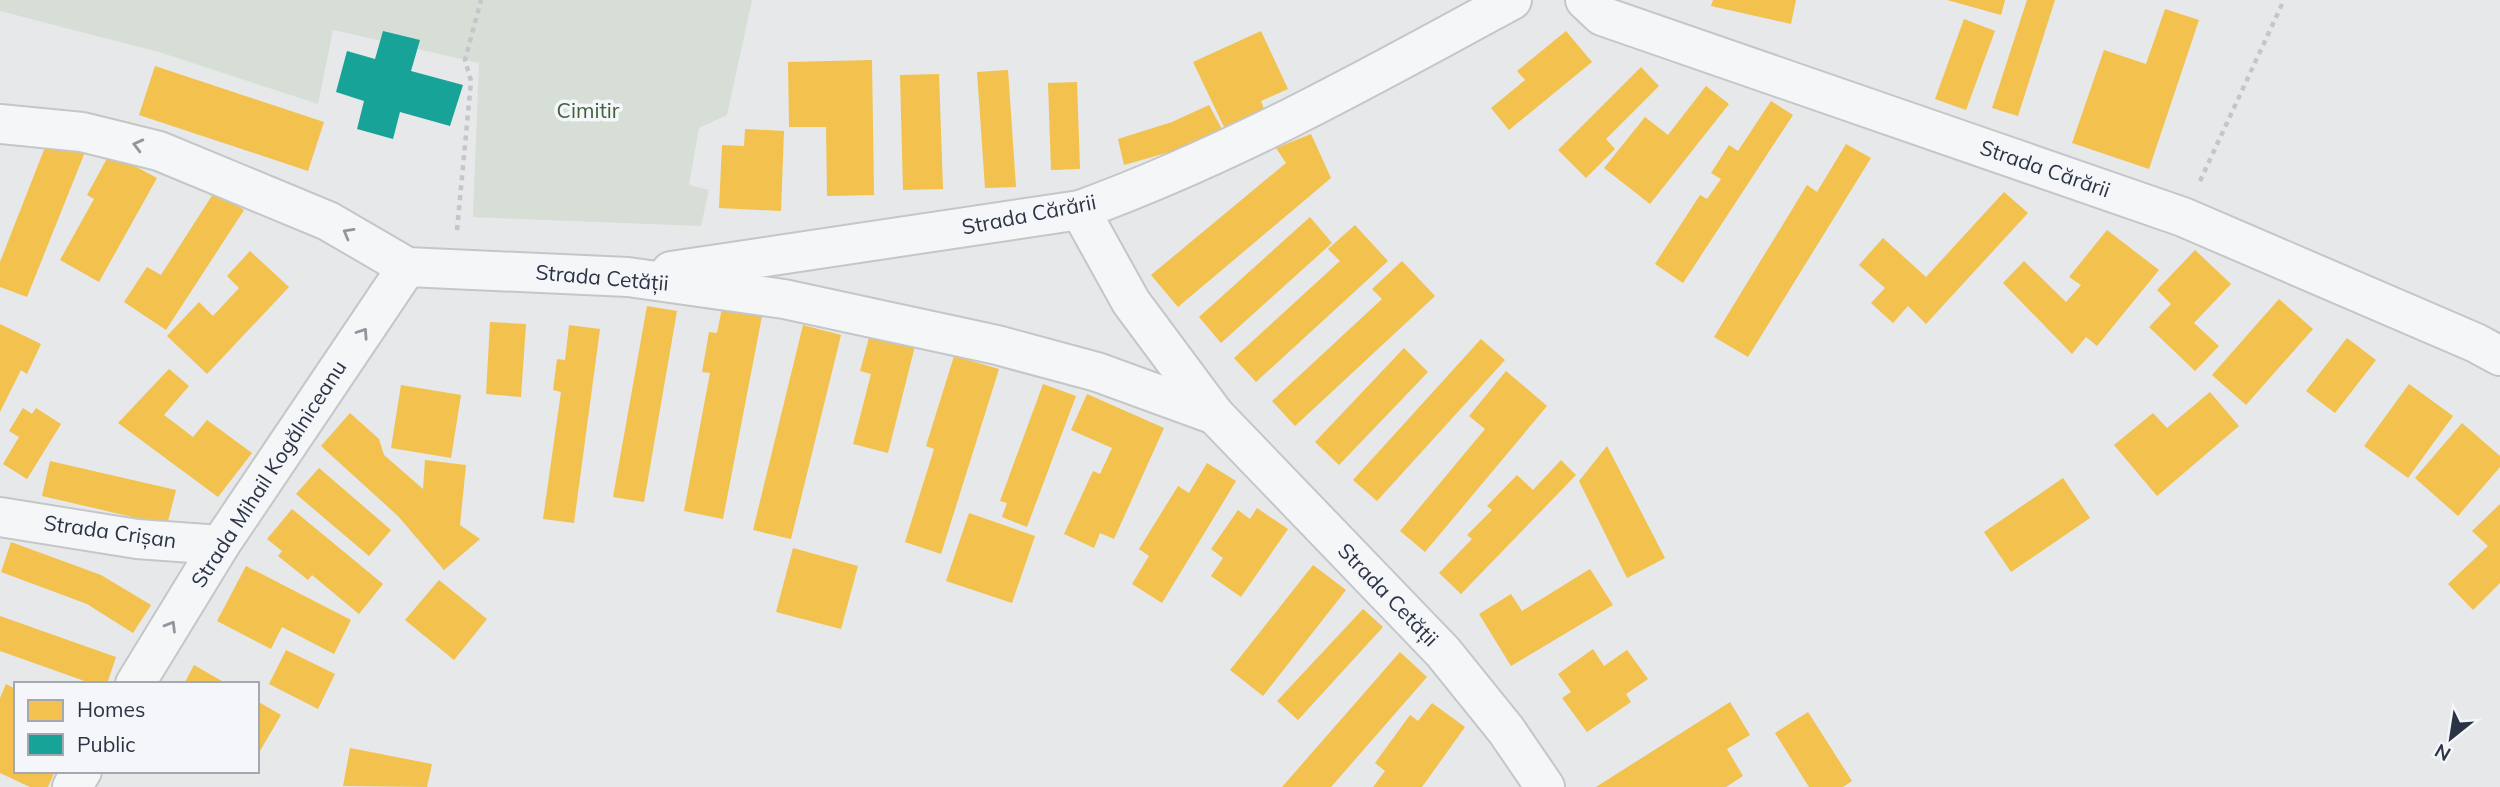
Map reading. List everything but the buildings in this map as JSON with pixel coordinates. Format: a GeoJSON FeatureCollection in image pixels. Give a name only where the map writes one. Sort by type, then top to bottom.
{"type":"FeatureCollection","features":[{"type":"Feature","properties":{"kind":"street","name":"Strada Cărării"},"geometry":{"type":"LineString","coordinates":[[628,277],[1080,210],[1129,192],[1303,114],[1512,0]]}},
{"type":"Feature","properties":{"kind":"street","name":"Strada Cărării"},"geometry":{"type":"LineString","coordinates":[[1585,0],[1602,16],[2183,216],[2500,356]]}},
{"type":"Feature","properties":{"kind":"street","name":"Strada Cetății"},"geometry":{"type":"LineString","coordinates":[[0,124],[82,132],[159,150],[328,221],[407,267],[628,277],[784,299],[936,330],[1097,373],[1215,415]]}},
{"type":"Feature","properties":{"kind":"street","name":"Strada Cetății"},"geometry":{"type":"LineString","coordinates":[[1080,210],[1131,302],[1215,415],[1443,652],[1506,730],[1545,787]]}},
{"type":"Feature","properties":{"kind":"street","name":"Strada Mihail Kogălniceanu"},"geometry":{"type":"LineString","coordinates":[[136,682],[220,545],[407,267]]}},
{"type":"Feature","properties":{"kind":"street","name":"Strada Crișan"},"geometry":{"type":"LineString","coordinates":[[0,517],[137,539],[220,545]]}},
{"type":"Feature","properties":{"kind":"street"},"geometry":{"type":"LineString","coordinates":[[1506,730],[1515,787]]}},
{"type":"Feature","properties":{"kind":"path"},"geometry":{"type":"LineString","coordinates":[[454,269],[471,81],[466,60],[481,0]]}},
{"type":"Feature","properties":{"kind":"path"},"geometry":{"type":"LineString","coordinates":[[2183,216],[2284,0]]}},
{"type":"Feature","properties":{"kind":"green space","name":"Cimitir"},"geometry":{"type":"Polygon","coordinates":[[[0,0],[752,0],[727,115],[699,128],[689,185],[709,190],[701,226],[473,217],[479,63],[333,30],[318,104],[159,52],[0,11],[0,0]]]}}]}
